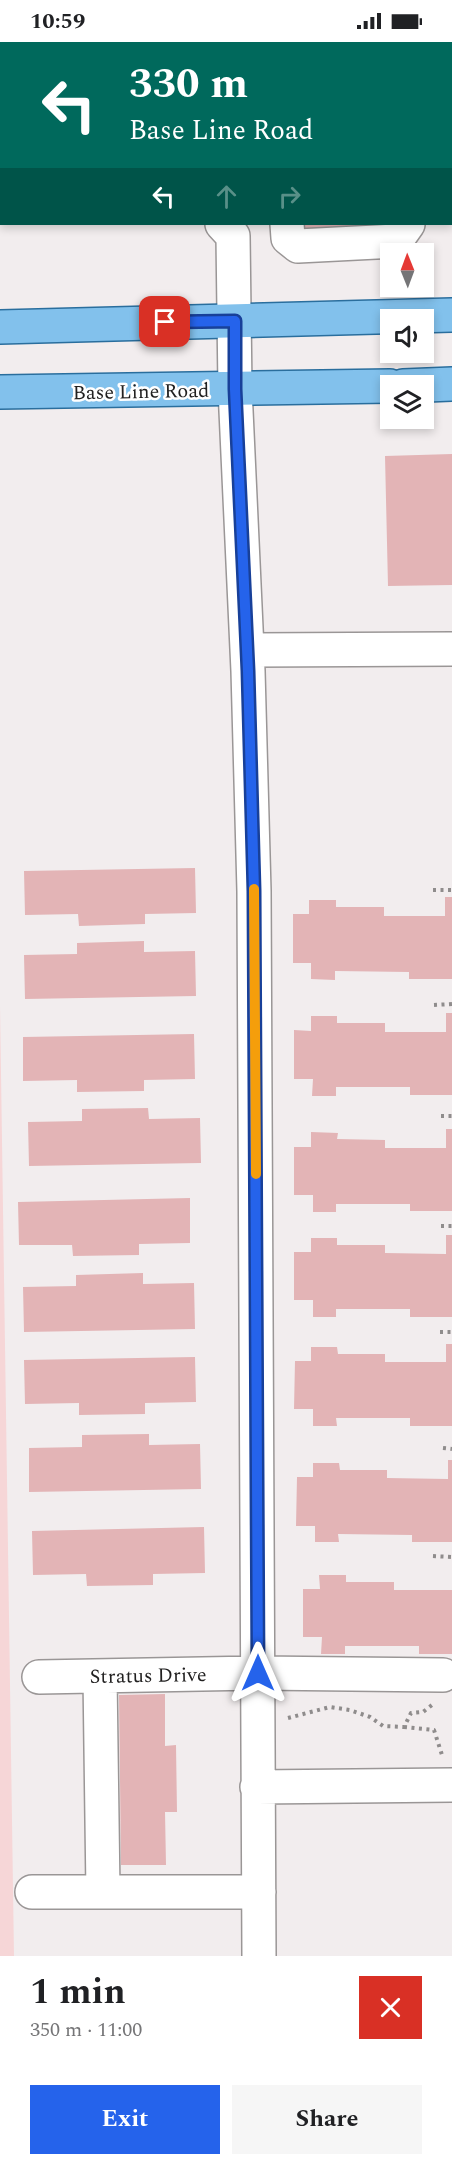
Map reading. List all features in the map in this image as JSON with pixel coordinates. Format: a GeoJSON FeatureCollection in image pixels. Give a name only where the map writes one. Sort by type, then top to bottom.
{"type":"FeatureCollection","features":[{"type":"Feature","properties":{"kind":"main road"},"geometry":{"type":"LineString","coordinates":[[0,327],[452,315]]}},
{"type":"Feature","properties":{"kind":"main road"},"geometry":{"type":"LineString","coordinates":[[434,385],[452,384]]}},
{"type":"Feature","properties":{"kind":"main road","name":"Base Line Road"},"geometry":{"type":"LineString","coordinates":[[0,393],[380,386]]}},
{"type":"Feature","properties":{"kind":"street"},"geometry":{"type":"LineString","coordinates":[[287,225],[288,238],[298,246],[396,241],[407,225]]}},
{"type":"Feature","properties":{"kind":"street"},"geometry":{"type":"LineString","coordinates":[[234,228],[235,389],[247,650],[255,982],[259,1956]]}},
{"type":"Feature","properties":{"kind":"street"},"geometry":{"type":"LineString","coordinates":[[247,650],[452,649]]}},
{"type":"Feature","properties":{"kind":"street","name":"Stratus Drive"},"geometry":{"type":"LineString","coordinates":[[39,1677],[258,1673],[438,1686]]}},
{"type":"Feature","properties":{"kind":"street"},"geometry":{"type":"LineString","coordinates":[[100,1676],[104,1892]]}},
{"type":"Feature","properties":{"kind":"street"},"geometry":{"type":"LineString","coordinates":[[257,1787],[450,1786]]}},
{"type":"Feature","properties":{"kind":"street"},"geometry":{"type":"LineString","coordinates":[[32,1892],[259,1892]]}},
{"type":"Feature","properties":{"kind":"path"},"geometry":{"type":"LineString","coordinates":[[433,890],[452,890]]}},
{"type":"Feature","properties":{"kind":"path"},"geometry":{"type":"LineString","coordinates":[[434,1005],[452,1004]]}},
{"type":"Feature","properties":{"kind":"path"},"geometry":{"type":"LineString","coordinates":[[441,1116],[452,1116]]}},
{"type":"Feature","properties":{"kind":"path"},"geometry":{"type":"LineString","coordinates":[[441,1226],[452,1226]]}},
{"type":"Feature","properties":{"kind":"path"},"geometry":{"type":"LineString","coordinates":[[440,1332],[452,1332]]}},
{"type":"Feature","properties":{"kind":"path"},"geometry":{"type":"LineString","coordinates":[[443,1448],[452,1449]]}},
{"type":"Feature","properties":{"kind":"path"},"geometry":{"type":"LineString","coordinates":[[433,1556],[452,1557]]}},
{"type":"Feature","properties":{"kind":"path"},"geometry":{"type":"LineString","coordinates":[[404,1727],[411,1713],[423,1712],[431,1707],[438,1686]]}},
{"type":"Feature","properties":{"kind":"path"},"geometry":{"type":"LineString","coordinates":[[258,1718],[289,1718],[330,1707],[350,1710],[370,1717],[383,1726],[434,1730],[450,1786]]}},
{"type":"Feature","properties":{"kind":"shaded area"},"geometry":{"type":"Polygon","coordinates":[[[0,1005],[14,1956],[0,1956],[0,1005]]]}},
{"type":"Feature","properties":{"kind":"building"},"geometry":{"type":"Polygon","coordinates":[[[297,225],[368,225],[368,234],[297,236],[297,225]]]}},
{"type":"Feature","properties":{"kind":"building"},"geometry":{"type":"Polygon","coordinates":[[[452,454],[452,585],[388,586],[385,456],[452,454]]]}},
{"type":"Feature","properties":{"kind":"building"},"geometry":{"type":"Polygon","coordinates":[[[195,868],[196,913],[145,914],[145,924],[79,926],[78,914],[25,915],[24,871],[195,868]]]}},
{"type":"Feature","properties":{"kind":"building"},"geometry":{"type":"Polygon","coordinates":[[[445,897],[452,897],[452,979],[409,979],[409,972],[335,971],[335,980],[311,979],[311,963],[293,963],[293,914],[309,914],[309,900],[336,900],[336,907],[384,907],[384,916],[445,916],[445,897]]]}},
{"type":"Feature","properties":{"kind":"building"},"geometry":{"type":"Polygon","coordinates":[[[144,941],[144,952],[195,951],[196,996],[25,999],[24,955],[77,954],[77,943],[144,941]]]}},
{"type":"Feature","properties":{"kind":"building"},"geometry":{"type":"Polygon","coordinates":[[[446,1013],[452,1013],[452,1095],[410,1095],[410,1087],[336,1087],[336,1096],[312,1096],[313,1079],[294,1079],[294,1030],[311,1031],[311,1016],[337,1016],[337,1023],[385,1023],[385,1032],[446,1032],[446,1013]]]}},
{"type":"Feature","properties":{"kind":"building"},"geometry":{"type":"Polygon","coordinates":[[[194,1034],[195,1079],[144,1080],[144,1091],[77,1092],[77,1080],[23,1081],[23,1037],[194,1034]]]}},
{"type":"Feature","properties":{"kind":"building"},"geometry":{"type":"Polygon","coordinates":[[[148,1108],[149,1119],[200,1118],[201,1163],[29,1166],[28,1122],[82,1121],[82,1109],[148,1108]]]}},
{"type":"Feature","properties":{"kind":"building"},"geometry":{"type":"Polygon","coordinates":[[[446,1129],[452,1129],[452,1211],[410,1211],[410,1204],[336,1204],[336,1212],[313,1212],[313,1195],[294,1195],[294,1147],[311,1147],[311,1132],[338,1133],[337,1139],[385,1140],[385,1148],[446,1148],[446,1129]]]}},
{"type":"Feature","properties":{"kind":"building"},"geometry":{"type":"Polygon","coordinates":[[[190,1198],[190,1243],[139,1244],[139,1255],[73,1256],[72,1245],[19,1245],[18,1202],[190,1198]]]}},
{"type":"Feature","properties":{"kind":"building"},"geometry":{"type":"Polygon","coordinates":[[[446,1235],[452,1235],[452,1317],[410,1317],[410,1309],[336,1309],[336,1317],[313,1317],[313,1300],[294,1300],[294,1252],[311,1252],[311,1238],[337,1238],[337,1245],[385,1245],[385,1253],[446,1254],[446,1235]]]}},
{"type":"Feature","properties":{"kind":"building"},"geometry":{"type":"Polygon","coordinates":[[[143,1273],[143,1284],[194,1283],[195,1329],[24,1332],[23,1287],[76,1286],[76,1275],[143,1273]]]}},
{"type":"Feature","properties":{"kind":"building"},"geometry":{"type":"Polygon","coordinates":[[[446,1344],[452,1344],[452,1426],[410,1426],[410,1418],[336,1418],[337,1426],[313,1426],[313,1409],[294,1409],[295,1361],[311,1361],[311,1347],[337,1347],[338,1354],[385,1354],[385,1362],[446,1362],[446,1344]]]}},
{"type":"Feature","properties":{"kind":"building"},"geometry":{"type":"Polygon","coordinates":[[[195,1357],[196,1402],[145,1403],[145,1414],[79,1415],[79,1403],[25,1404],[24,1360],[195,1357]]]}},
{"type":"Feature","properties":{"kind":"building"},"geometry":{"type":"Polygon","coordinates":[[[149,1434],[149,1445],[200,1444],[201,1489],[29,1492],[29,1448],[82,1447],[82,1435],[149,1434]]]}},
{"type":"Feature","properties":{"kind":"building"},"geometry":{"type":"Polygon","coordinates":[[[448,1460],[452,1460],[452,1542],[412,1542],[412,1535],[338,1534],[339,1542],[315,1542],[315,1526],[296,1526],[297,1477],[313,1477],[313,1463],[339,1463],[340,1470],[387,1470],[387,1478],[448,1479],[448,1460]]]}},
{"type":"Feature","properties":{"kind":"building"},"geometry":{"type":"Polygon","coordinates":[[[204,1527],[205,1573],[153,1574],[153,1585],[87,1586],[86,1574],[33,1575],[32,1531],[204,1527]]]}},
{"type":"Feature","properties":{"kind":"building"},"geometry":{"type":"Polygon","coordinates":[[[319,1575],[346,1575],[346,1582],[394,1582],[394,1590],[452,1590],[452,1654],[419,1654],[419,1646],[345,1646],[345,1654],[321,1654],[322,1637],[303,1637],[303,1589],[320,1589],[319,1575]]]}},
{"type":"Feature","properties":{"kind":"building"},"geometry":{"type":"Polygon","coordinates":[[[165,1694],[165,1746],[176,1745],[177,1812],[165,1812],[166,1865],[121,1865],[119,1695],[165,1694]]]}},
{"type":"Feature","properties":{"kind":"slow traffic"},"geometry":{"type":"LineString","coordinates":[[254,889],[256,1174]]}},
{"type":"Feature","properties":{"kind":"route"},"geometry":{"type":"LineString","coordinates":[[165,322],[235,321],[235,389],[248,671],[254,891],[258,1673]]}}]}
